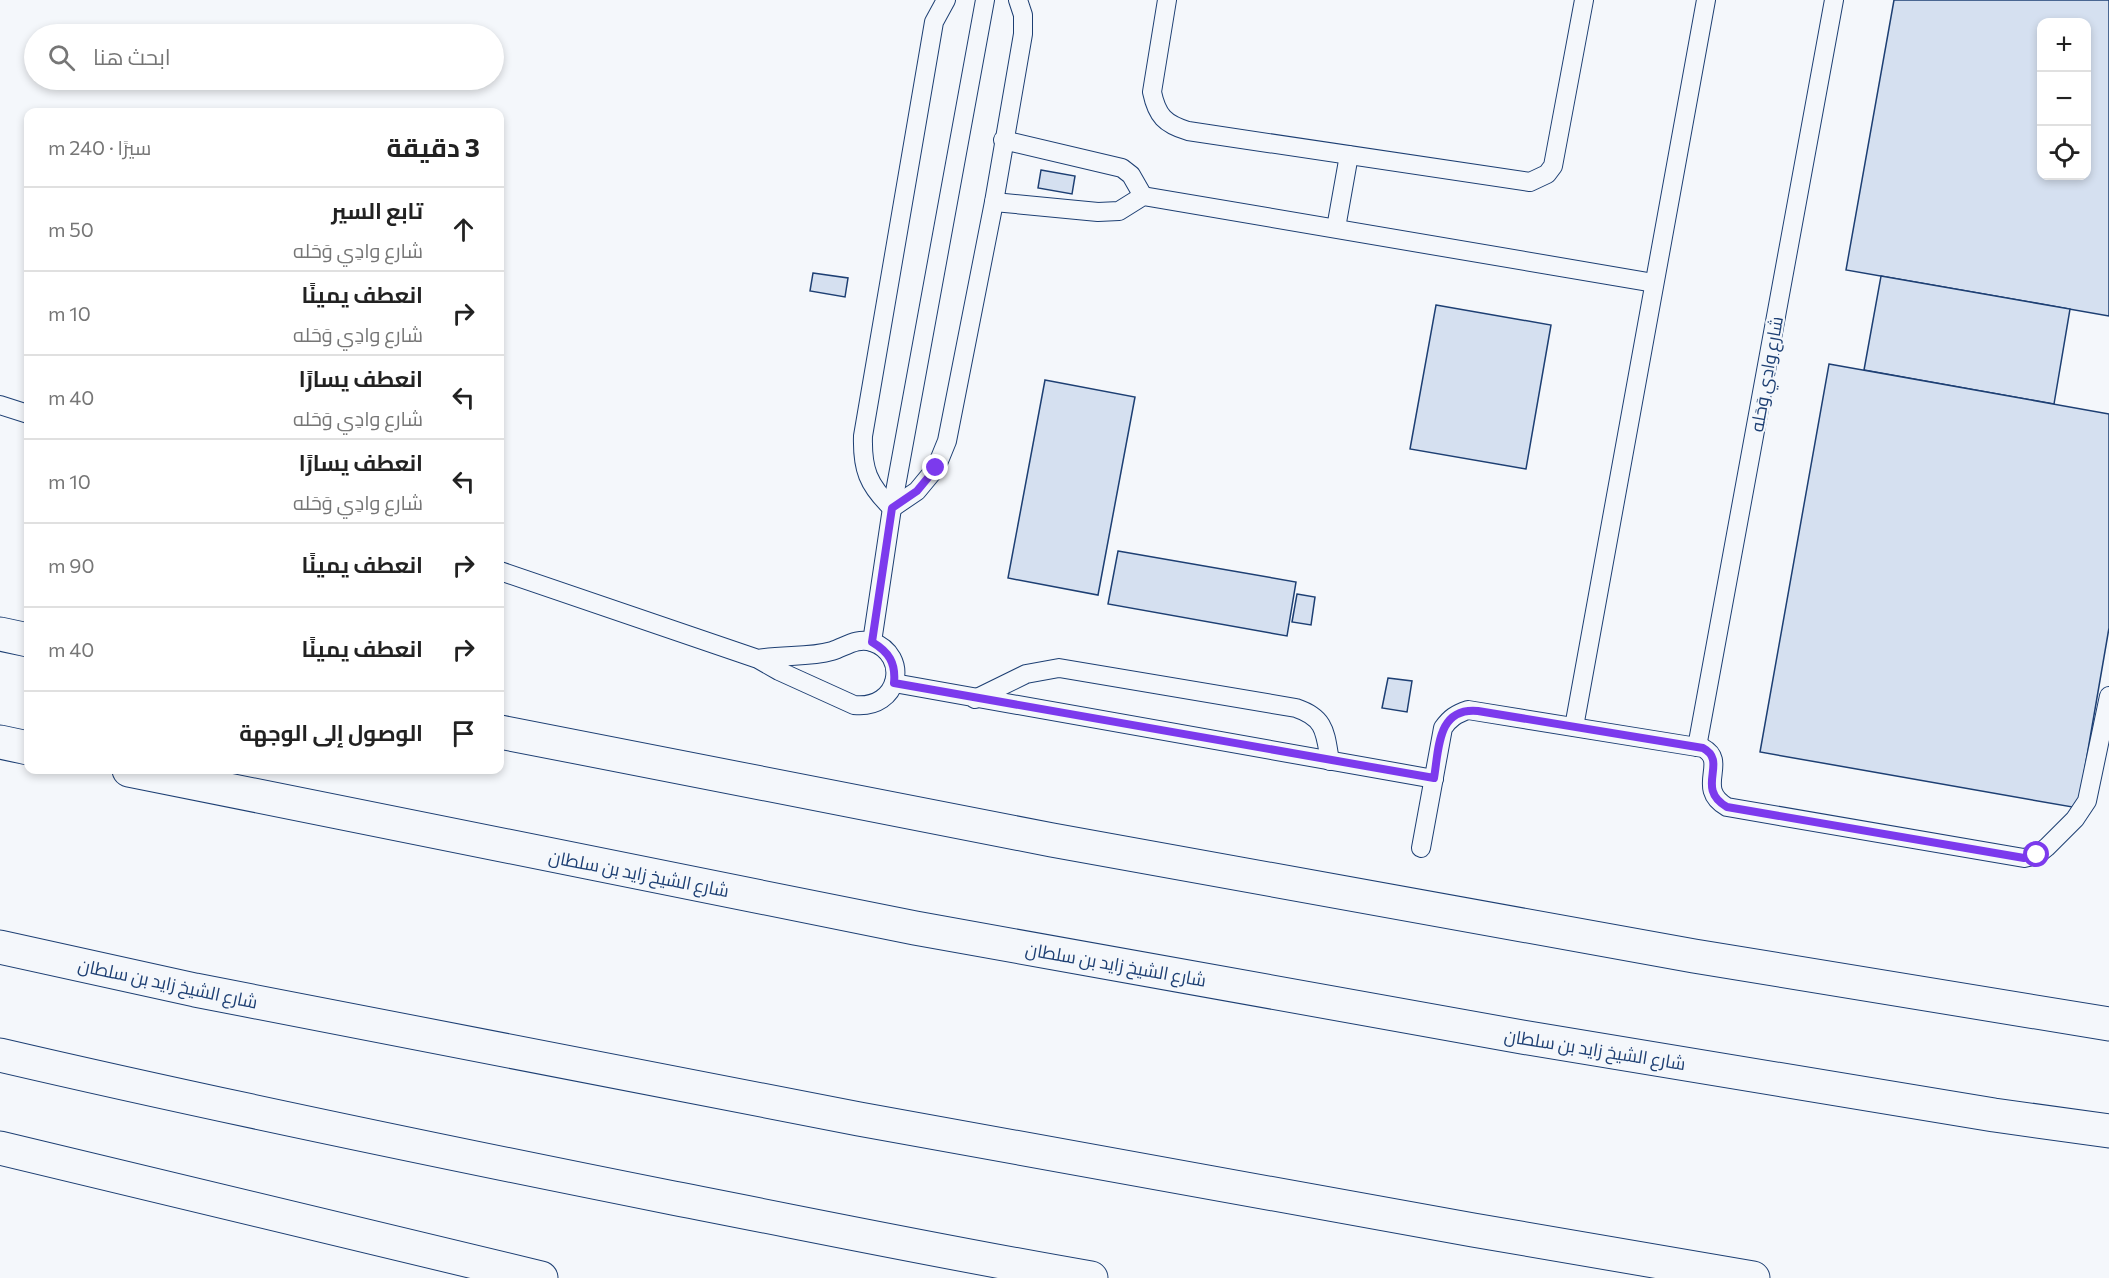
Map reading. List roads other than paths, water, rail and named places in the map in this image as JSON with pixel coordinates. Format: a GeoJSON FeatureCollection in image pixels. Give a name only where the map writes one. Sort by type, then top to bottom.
{"type":"FeatureCollection","features":[{"type":"Feature","properties":{"kind":"main road"},"geometry":{"type":"LineString","coordinates":[[0,634],[24,639]]}},
{"type":"Feature","properties":{"kind":"main road"},"geometry":{"type":"LineString","coordinates":[[504,733],[1099,849],[1694,956],[2109,1024]]}},
{"type":"Feature","properties":{"kind":"main road"},"geometry":{"type":"LineString","coordinates":[[0,742],[24,747]]}},
{"type":"Feature","properties":{"kind":"main road","name":"شارع الشيخ زايد بن سلطان"},"geometry":{"type":"LineString","coordinates":[[149,774],[915,928],[1522,1037],[1994,1115],[2109,1131]]}},
{"type":"Feature","properties":{"kind":"main road","name":"شارع الشيخ زايد بن سلطان"},"geometry":{"type":"LineString","coordinates":[[0,946],[195,990],[859,1119],[1461,1228],[1754,1278]]}},
{"type":"Feature","properties":{"kind":"main road"},"geometry":{"type":"LineString","coordinates":[[0,1054],[173,1095],[513,1166],[1091,1278]]}},
{"type":"Feature","properties":{"kind":"main road"},"geometry":{"type":"LineString","coordinates":[[0,1148],[541,1278]]}},
{"type":"Feature","properties":{"kind":"lane"},"geometry":{"type":"LineString","coordinates":[[892,508],[877,494],[867,476],[862,457],[863,436],[934,22],[946,0]]}},
{"type":"Feature","properties":{"kind":"lane"},"geometry":{"type":"LineString","coordinates":[[872,642],[892,508],[985,0]]}},
{"type":"Feature","properties":{"kind":"lane"},"geometry":{"type":"LineString","coordinates":[[892,508],[917,491],[936,468],[947,441],[994,202],[1023,34],[1023,15],[1018,0]]}},
{"type":"Feature","properties":{"kind":"lane"},"geometry":{"type":"LineString","coordinates":[[1167,0],[1152,92],[1155,106],[1163,118],[1174,126],[1188,131],[1530,182],[1547,174],[1553,166],[1584,0]]}},
{"type":"Feature","properties":{"kind":"lane"},"geometry":{"type":"LineString","coordinates":[[1574,727],[1706,0]]}},
{"type":"Feature","properties":{"kind":"lane","name":"شارع وادِي وَحَله"},"geometry":{"type":"LineString","coordinates":[[1697,747],[1834,0]]}},
{"type":"Feature","properties":{"kind":"lane"},"geometry":{"type":"LineString","coordinates":[[1003,140],[1122,168],[1131,175],[1143,196]]}},
{"type":"Feature","properties":{"kind":"lane"},"geometry":{"type":"LineString","coordinates":[[1336,228],[1349,155]]}},
{"type":"Feature","properties":{"kind":"lane"},"geometry":{"type":"LineString","coordinates":[[994,202],[1098,212],[1119,211],[1143,196],[1654,283]]}},
{"type":"Feature","properties":{"kind":"lane"},"geometry":{"type":"LineString","coordinates":[[0,405],[24,413]]}},
{"type":"Feature","properties":{"kind":"lane"},"geometry":{"type":"LineString","coordinates":[[504,572],[758,658],[779,671],[854,705],[866,706],[879,702],[888,695],[894,683],[896,671],[892,659],[883,648],[872,642],[860,641],[815,655],[758,658]]}},
{"type":"Feature","properties":{"kind":"lane"},"geometry":{"type":"LineString","coordinates":[[975,699],[1026,674],[1059,668],[1284,706],[1310,713],[1320,723],[1326,736],[1330,761]]}},
{"type":"Feature","properties":{"kind":"lane"},"geometry":{"type":"LineString","coordinates":[[894,683],[1434,778]]}},
{"type":"Feature","properties":{"kind":"lane"},"geometry":{"type":"LineString","coordinates":[[1421,848],[1443,728],[1458,713],[1468,710],[1703,748],[1712,754],[1714,760],[1712,792],[1715,798],[1727,807],[2024,858],[2037,855],[2047,847],[2075,819],[2087,801],[2109,696]]}}]}
